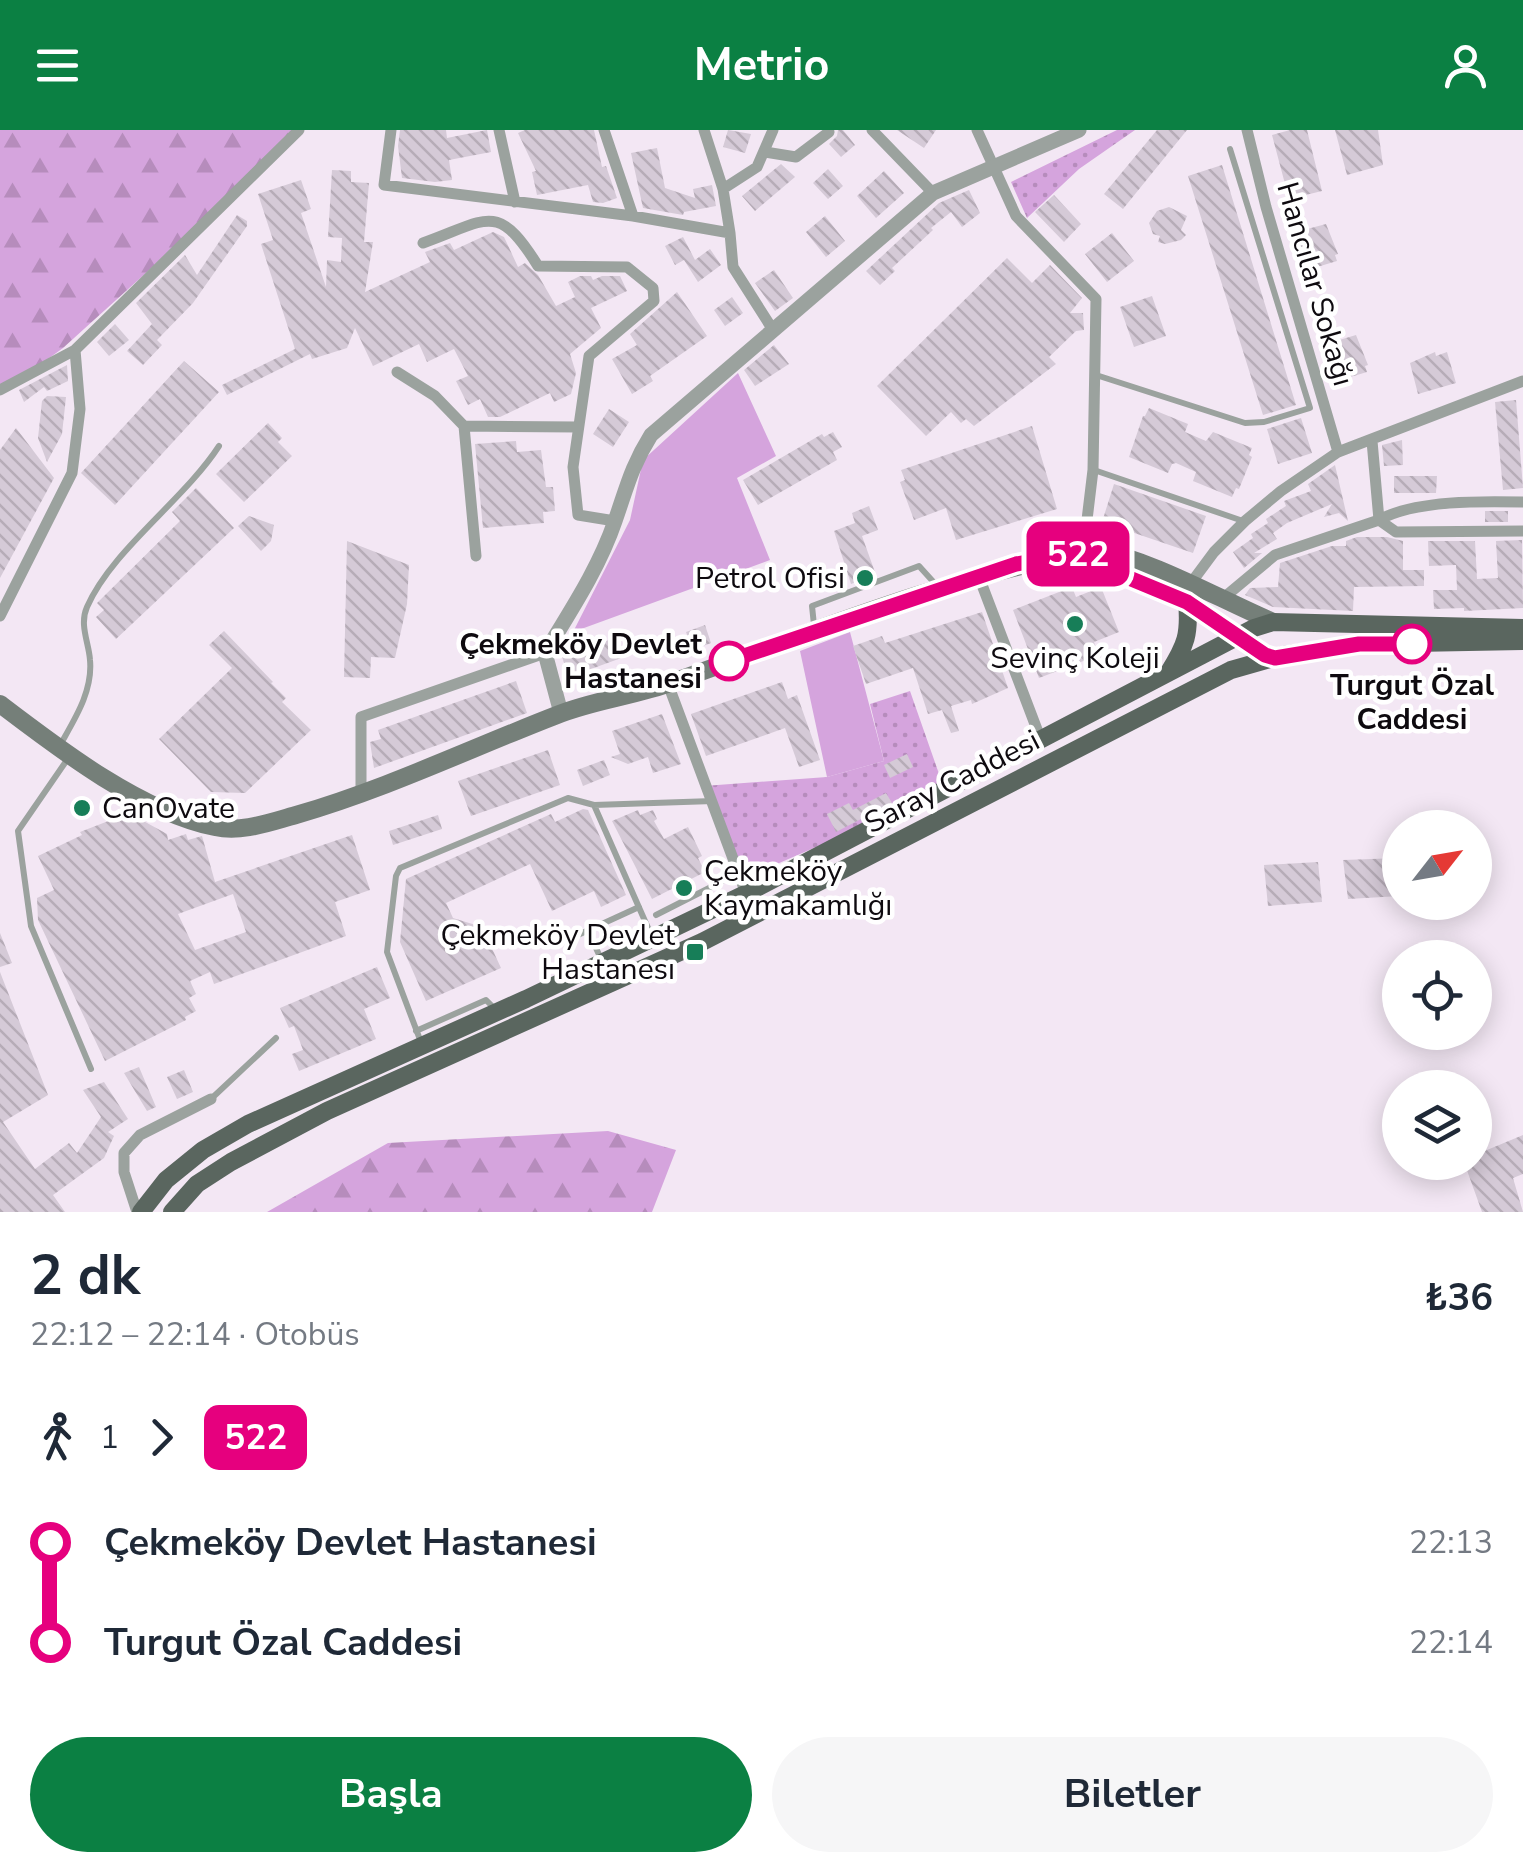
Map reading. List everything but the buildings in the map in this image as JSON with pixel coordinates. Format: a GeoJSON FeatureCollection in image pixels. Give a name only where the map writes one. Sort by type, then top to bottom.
{"type":"FeatureCollection","features":[{"type":"Feature","properties":{"kind":"main road"},"geometry":{"type":"LineString","coordinates":[[0,704],[64,752],[176,815],[217,828],[250,828],[361,796],[561,713],[668,684],[1016,564],[1092,548],[1118,554],[1191,583],[1273,623],[1291,639],[1272,655]]}},
{"type":"Feature","properties":{"kind":"main road"},"geometry":{"type":"LineString","coordinates":[[1083,552],[1088,561],[1187,602],[1272,655]]}},
{"type":"Feature","properties":{"kind":"main road"},"geometry":{"type":"LineString","coordinates":[[1167,675],[1184,648],[1189,626],[1187,602]]}},
{"type":"Feature","properties":{"kind":"main road"},"geometry":{"type":"LineString","coordinates":[[1272,655],[1258,632],[1273,623],[1523,628]]}},
{"type":"Feature","properties":{"kind":"main road","name":"Saray Caddesi"},"geometry":{"type":"LineString","coordinates":[[139,1212],[166,1180],[204,1150],[248,1124],[419,1038],[498,1012],[747,892],[1237,636],[1273,623]]}},
{"type":"Feature","properties":{"kind":"main road","name":"Saray Caddesi"},"geometry":{"type":"LineString","coordinates":[[172,1212],[197,1184],[220,1169],[328,1111],[754,915],[1231,670],[1272,655],[1359,644],[1523,641]]}},
{"type":"Feature","properties":{"kind":"street"},"geometry":{"type":"LineString","coordinates":[[0,390],[75,350],[299,130]]}},
{"type":"Feature","properties":{"kind":"street"},"geometry":{"type":"LineString","coordinates":[[391,130],[384,185],[633,216],[730,233]]}},
{"type":"Feature","properties":{"kind":"street"},"geometry":{"type":"LineString","coordinates":[[498,130],[515,202]]}},
{"type":"Feature","properties":{"kind":"street"},"geometry":{"type":"LineString","coordinates":[[604,130],[633,216]]}},
{"type":"Feature","properties":{"kind":"street"},"geometry":{"type":"LineString","coordinates":[[704,130],[723,189],[733,267],[773,330]]}},
{"type":"Feature","properties":{"kind":"street"},"geometry":{"type":"LineString","coordinates":[[723,189],[757,167],[773,130]]}},
{"type":"Feature","properties":{"kind":"street"},"geometry":{"type":"LineString","coordinates":[[872,130],[933,193]]}},
{"type":"Feature","properties":{"kind":"street"},"geometry":{"type":"LineString","coordinates":[[977,130],[1016,216],[1096,299],[1093,470],[1083,552]]}},
{"type":"Feature","properties":{"kind":"street"},"geometry":{"type":"LineString","coordinates":[[361,796],[361,717],[545,653],[588,582],[615,521],[624,488],[652,435],[933,193],[1078,130]]}},
{"type":"Feature","properties":{"kind":"street","name":"Hancılar Sokağı"},"geometry":{"type":"LineString","coordinates":[[1247,130],[1338,452]]}},
{"type":"Feature","properties":{"kind":"street"},"geometry":{"type":"LineString","coordinates":[[765,152],[796,157],[829,132]]}},
{"type":"Feature","properties":{"kind":"street"},"geometry":{"type":"LineString","coordinates":[[423,242],[488,220],[506,223],[518,233],[538,266],[627,267],[653,288],[654,301],[589,356],[573,468],[578,515],[615,521]]}},
{"type":"Feature","properties":{"kind":"street"},"geometry":{"type":"LineString","coordinates":[[0,616],[72,473],[80,408],[75,350]]}},
{"type":"Feature","properties":{"kind":"street"},"geometry":{"type":"LineString","coordinates":[[397,372],[435,396],[464,426],[476,556]]}},
{"type":"Feature","properties":{"kind":"street"},"geometry":{"type":"LineString","coordinates":[[1191,583],[1214,552],[1245,521],[1338,452],[1523,381]]}},
{"type":"Feature","properties":{"kind":"street"},"geometry":{"type":"LineString","coordinates":[[464,426],[578,427]]}},
{"type":"Feature","properties":{"kind":"street"},"geometry":{"type":"LineString","coordinates":[[1372,441],[1379,520],[1396,532],[1523,531]]}},
{"type":"Feature","properties":{"kind":"street"},"geometry":{"type":"LineString","coordinates":[[1222,600],[1275,554],[1393,512],[1478,501],[1523,502]]}},
{"type":"Feature","properties":{"kind":"street"},"geometry":{"type":"LineString","coordinates":[[978,577],[1041,740]]}},
{"type":"Feature","properties":{"kind":"street"},"geometry":{"type":"LineString","coordinates":[[545,653],[561,713]]}},
{"type":"Feature","properties":{"kind":"street"},"geometry":{"type":"LineString","coordinates":[[668,684],[754,915]]}},
{"type":"Feature","properties":{"kind":"street"},"geometry":{"type":"LineString","coordinates":[[139,1212],[124,1172],[124,1154],[140,1135],[211,1099]]}},
{"type":"Feature","properties":{"kind":"lane"},"geometry":{"type":"LineString","coordinates":[[1095,374],[1246,423],[1264,422],[1310,408],[1230,148]]}},
{"type":"Feature","properties":{"kind":"lane"},"geometry":{"type":"LineString","coordinates":[[91,1069],[31,926],[18,831],[64,752],[82,704],[90,662],[84,626],[87,607],[116,566],[204,468],[218,446]]}},
{"type":"Feature","properties":{"kind":"lane"},"geometry":{"type":"LineString","coordinates":[[1093,470],[1245,521]]}},
{"type":"Feature","properties":{"kind":"lane"},"geometry":{"type":"LineString","coordinates":[[815,632],[812,606],[919,566],[939,588]]}},
{"type":"Feature","properties":{"kind":"lane"},"geometry":{"type":"LineString","coordinates":[[419,1038],[387,952],[400,868],[568,798],[594,806],[712,801]]}},
{"type":"Feature","properties":{"kind":"lane"},"geometry":{"type":"LineString","coordinates":[[594,806],[652,938]]}},
{"type":"Feature","properties":{"kind":"lane"},"geometry":{"type":"LineString","coordinates":[[656,915],[722,882]]}},
{"type":"Feature","properties":{"kind":"lane"},"geometry":{"type":"LineString","coordinates":[[568,940],[639,908]]}},
{"type":"Feature","properties":{"kind":"lane"},"geometry":{"type":"LineString","coordinates":[[588,930],[602,962]]}},
{"type":"Feature","properties":{"kind":"lane"},"geometry":{"type":"LineString","coordinates":[[211,1099],[276,1038]]}},
{"type":"Feature","properties":{"kind":"green space"},"geometry":{"type":"Polygon","coordinates":[[[0,130],[304,130],[63,348],[0,394],[0,130]]]}},
{"type":"Feature","properties":{"kind":"green space"},"geometry":{"type":"Polygon","coordinates":[[[1117,130],[1135,130],[1079,169],[1027,218],[1011,182],[1117,130]]]}},
{"type":"Feature","properties":{"kind":"green space"},"geometry":{"type":"Polygon","coordinates":[[[738,373],[776,456],[737,478],[770,560],[573,632],[630,520],[643,460],[738,373]]]}},
{"type":"Feature","properties":{"kind":"green space"},"geometry":{"type":"Polygon","coordinates":[[[850,632],[884,761],[827,777],[800,651],[850,632]]]}},
{"type":"Feature","properties":{"kind":"green space"},"geometry":{"type":"Polygon","coordinates":[[[910,691],[945,791],[745,878],[704,786],[827,777],[884,761],[870,704],[910,691]]]}},
{"type":"Feature","properties":{"kind":"green space"},"geometry":{"type":"Polygon","coordinates":[[[608,1131],[676,1150],[652,1212],[267,1212],[388,1143],[608,1131]]]}},
{"type":"Feature","properties":{"kind":"bus line","name":"522"},"geometry":{"type":"LineString","coordinates":[[729,661],[1016,564],[1083,552],[1088,561],[1187,602],[1257,651],[1275,658],[1359,644],[1412,644]]}},
{"type":"Feature","properties":{"kind":"place","name":"Petrol Ofisi"},"geometry":{"type":"Point","coordinates":[865,578]}},
{"type":"Feature","properties":{"kind":"place","name":"Sevinç Koleji"},"geometry":{"type":"Point","coordinates":[1075,624]}},
{"type":"Feature","properties":{"kind":"place","name":"Turgut Özal Caddesi"},"geometry":{"type":"Point","coordinates":[1412,644]}},
{"type":"Feature","properties":{"kind":"place","name":"Çekmeköy Devlet Hastanesi"},"geometry":{"type":"Point","coordinates":[729,661]}},
{"type":"Feature","properties":{"kind":"place","name":"CanOvate"},"geometry":{"type":"Point","coordinates":[82,808]}},
{"type":"Feature","properties":{"kind":"place","name":"Çekmeköy Kaymakamlığı"},"geometry":{"type":"Point","coordinates":[684,888]}},
{"type":"Feature","properties":{"kind":"place","name":"Çekmeköy Devlet Hastanesı"},"geometry":{"type":"Point","coordinates":[695,952]}}]}
